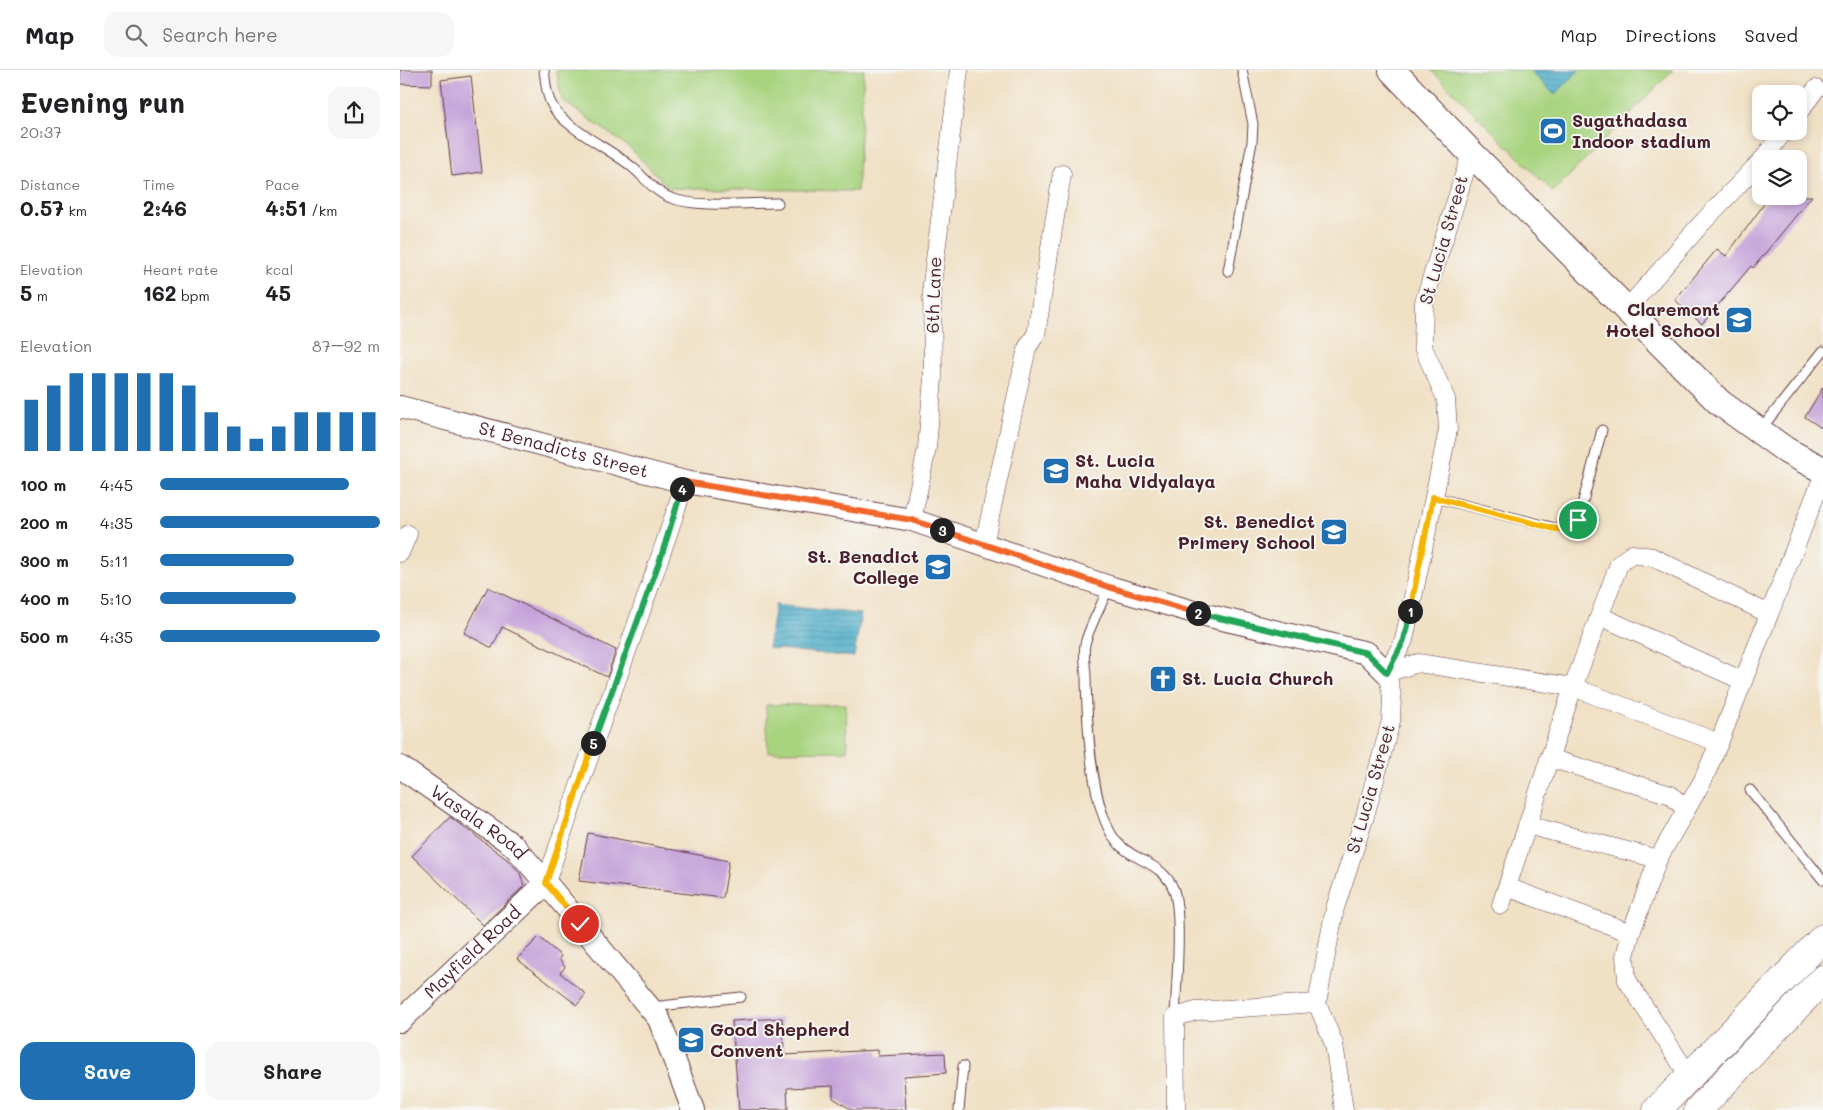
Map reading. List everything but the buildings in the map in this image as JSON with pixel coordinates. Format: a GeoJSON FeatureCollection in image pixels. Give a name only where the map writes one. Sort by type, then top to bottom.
{"type":"FeatureCollection","features":[{"type":"Feature","properties":{"kind":"main road"},"geometry":{"type":"LineString","coordinates":[[1392,70],[1470,152],[1719,402],[1787,451],[1823,470]]}},
{"type":"Feature","properties":{"kind":"main road"},"geometry":{"type":"LineString","coordinates":[[1657,1110],[1823,938]]}},
{"type":"Feature","properties":{"kind":"main road"},"geometry":{"type":"LineString","coordinates":[[1698,1110],[1823,979]]}},
{"type":"Feature","properties":{"kind":"street","name":"6th Lane"},"geometry":{"type":"LineString","coordinates":[[912,520],[927,448],[933,378],[932,284],[959,70]]}},
{"type":"Feature","properties":{"kind":"street"},"geometry":{"type":"LineString","coordinates":[[1807,101],[1816,88]]}},
{"type":"Feature","properties":{"kind":"street"},"geometry":{"type":"LineString","coordinates":[[1770,150],[1777,140]]}},
{"type":"Feature","properties":{"kind":"street","name":"St Lucia Street"},"geometry":{"type":"LineString","coordinates":[[1317,1003],[1335,908],[1365,816],[1391,722],[1392,696],[1387,673],[1404,640],[1448,430],[1446,399],[1423,347],[1424,302],[1470,152]]}},
{"type":"Feature","properties":{"kind":"street"},"geometry":{"type":"LineString","coordinates":[[1627,309],[1700,225],[1752,170]]}},
{"type":"Feature","properties":{"kind":"street"},"geometry":{"type":"LineString","coordinates":[[984,544],[1026,354],[1036,334],[1062,174]]}},
{"type":"Feature","properties":{"kind":"street","name":"St Benadicts Street"},"geometry":{"type":"LineString","coordinates":[[400,407],[685,482],[912,520],[1109,587],[1197,613],[1367,653],[1387,673]]}},
{"type":"Feature","properties":{"kind":"street"},"geometry":{"type":"LineString","coordinates":[[1689,1076],[1628,980],[1624,956],[1630,933],[1658,859],[1703,780],[1719,743],[1823,476]]}},
{"type":"Feature","properties":{"kind":"street"},"geometry":{"type":"LineString","coordinates":[[546,883],[580,778],[661,557],[685,482]]}},
{"type":"Feature","properties":{"kind":"street"},"geometry":{"type":"LineString","coordinates":[[400,553],[408,534]]}},
{"type":"Feature","properties":{"kind":"street"},"geometry":{"type":"LineString","coordinates":[[1501,905],[1574,687],[1619,564],[1632,554],[1652,557],[1769,614]]}},
{"type":"Feature","properties":{"kind":"street"},"geometry":{"type":"LineString","coordinates":[[1600,616],[1743,680]]}},
{"type":"Feature","properties":{"kind":"street"},"geometry":{"type":"LineString","coordinates":[[1387,673],[1418,663],[1574,687],[1719,743]]}},
{"type":"Feature","properties":{"kind":"street"},"geometry":{"type":"LineString","coordinates":[[1550,758],[1671,795],[1685,809]]}},
{"type":"Feature","properties":{"kind":"street","name":"Wasala Road"},"geometry":{"type":"LineString","coordinates":[[400,767],[513,845],[546,883],[659,1019],[693,1110]]}},
{"type":"Feature","properties":{"kind":"street"},"geometry":{"type":"LineString","coordinates":[[1527,826],[1658,859]]}},
{"type":"Feature","properties":{"kind":"street","name":"Mayfield Road"},"geometry":{"type":"LineString","coordinates":[[400,1021],[546,883]]}},
{"type":"Feature","properties":{"kind":"street"},"geometry":{"type":"LineString","coordinates":[[1507,887],[1630,933]]}},
{"type":"Feature","properties":{"kind":"street"},"geometry":{"type":"LineString","coordinates":[[1176,1110],[1175,1017],[1196,1011],[1317,1003],[1334,1044],[1344,1110]]}},
{"type":"Feature","properties":{"kind":"lane"},"geometry":{"type":"LineString","coordinates":[[544,70],[547,93],[553,108],[568,122],[631,165],[661,193],[671,199],[691,202],[778,203]]}},
{"type":"Feature","properties":{"kind":"lane"},"geometry":{"type":"LineString","coordinates":[[1228,271],[1252,142],[1252,124],[1242,70]]}},
{"type":"Feature","properties":{"kind":"lane"},"geometry":{"type":"LineString","coordinates":[[1759,431],[1823,352]]}},
{"type":"Feature","properties":{"kind":"lane"},"geometry":{"type":"LineString","coordinates":[[1433,497],[1559,530],[1570,528],[1578,520],[1602,430]]}},
{"type":"Feature","properties":{"kind":"lane"},"geometry":{"type":"LineString","coordinates":[[1109,587],[1085,644],[1088,740],[1104,818],[1116,840],[1126,851],[1143,859],[1164,874],[1174,890],[1178,913],[1175,1017]]}},
{"type":"Feature","properties":{"kind":"lane"},"geometry":{"type":"LineString","coordinates":[[1750,790],[1823,880]]}},
{"type":"Feature","properties":{"kind":"lane"},"geometry":{"type":"LineString","coordinates":[[649,1007],[741,997]]}},
{"type":"Feature","properties":{"kind":"lane"},"geometry":{"type":"LineString","coordinates":[[959,1110],[963,1066]]}},
{"type":"Feature","properties":{"kind":"green space"},"geometry":{"type":"Polygon","coordinates":[[[556,70],[864,70],[857,191],[669,188],[630,148],[562,100],[556,70]]]}},
{"type":"Feature","properties":{"kind":"green space","name":"Sugathadasa Indoor stadium"},"geometry":{"type":"Polygon","coordinates":[[[1431,70],[1673,70],[1553,192],[1431,70]]]}},
{"type":"Feature","properties":{"kind":"green space"},"geometry":{"type":"Polygon","coordinates":[[[846,704],[847,751],[768,752],[766,705],[846,704]]]}},
{"type":"Feature","properties":{"kind":"water"},"geometry":{"type":"Polygon","coordinates":[[[1529,70],[1579,70],[1555,95],[1529,70]]]}},
{"type":"Feature","properties":{"kind":"water"},"geometry":{"type":"Polygon","coordinates":[[[775,605],[861,614],[854,657],[768,648],[775,605]]]}},
{"type":"Feature","properties":{"kind":"place","name":"Sugathadasa Indoor stadium"},"geometry":{"type":"Point","coordinates":[1553,131]}},
{"type":"Feature","properties":{"kind":"place","name":"Claremont Hotel School"},"geometry":{"type":"Point","coordinates":[1739,320]}},
{"type":"Feature","properties":{"kind":"place","name":"St. Lucia Maha Vidyalaya"},"geometry":{"type":"Point","coordinates":[1056,471]}},
{"type":"Feature","properties":{"kind":"place","name":"St. Benedict Primery School"},"geometry":{"type":"Point","coordinates":[1334,532]}},
{"type":"Feature","properties":{"kind":"place","name":"St. Benadict College"},"geometry":{"type":"Point","coordinates":[938,567]}},
{"type":"Feature","properties":{"kind":"place","name":"St. Lucia Church"},"geometry":{"type":"Point","coordinates":[1163,679]}},
{"type":"Feature","properties":{"kind":"place","name":"Good Shepherd Convent"},"geometry":{"type":"Point","coordinates":[691,1040]}},
{"type":"Feature","properties":{"kind":"route"},"geometry":{"type":"LineString","coordinates":[[580,924],[546,883],[580,778],[661,557],[685,482],[912,520],[1109,587],[1197,613],[1367,653],[1387,673],[1404,640],[1433,497],[1559,530],[1570,528],[1578,520]]}}]}
